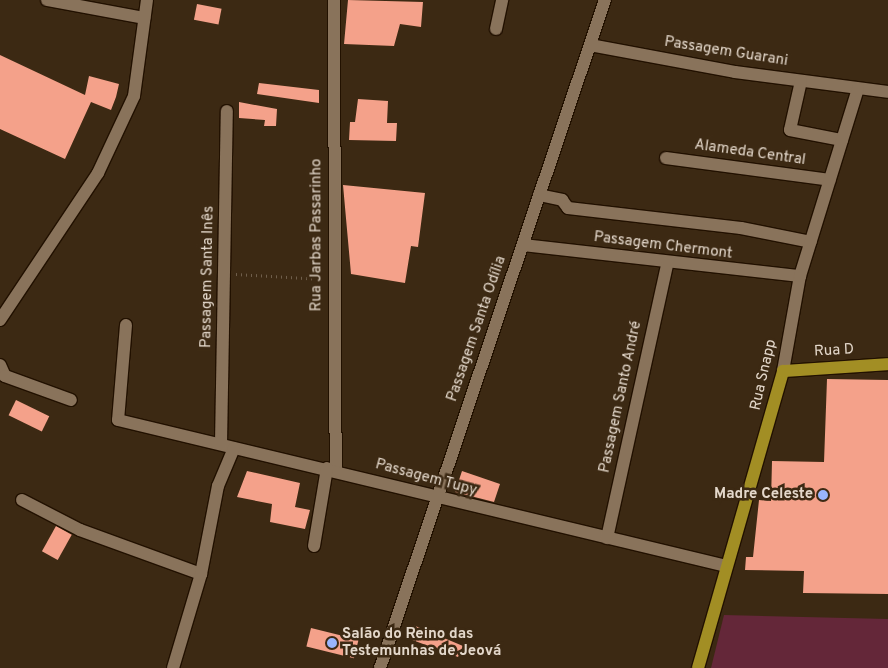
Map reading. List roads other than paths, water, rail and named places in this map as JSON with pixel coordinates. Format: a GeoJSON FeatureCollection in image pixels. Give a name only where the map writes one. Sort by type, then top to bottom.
{"type":"FeatureCollection","features":[{"type":"Feature","properties":{"kind":"main road","name":"Rua D"},"geometry":{"type":"LineString","coordinates":[[782,370],[888,364]]}},
{"type":"Feature","properties":{"kind":"main road","name":"Rua Snapp"},"geometry":{"type":"LineString","coordinates":[[698,668],[782,370]]}},
{"type":"Feature","properties":{"kind":"street"},"geometry":{"type":"LineString","coordinates":[[47,0],[144,18]]}},
{"type":"Feature","properties":{"kind":"street"},"geometry":{"type":"LineString","coordinates":[[0,320],[98,173],[134,96],[147,0]]}},
{"type":"Feature","properties":{"kind":"street","name":"Rua Jarbas Passarinho"},"geometry":{"type":"LineString","coordinates":[[314,546],[331,470],[334,0]]}},
{"type":"Feature","properties":{"kind":"street"},"geometry":{"type":"LineString","coordinates":[[496,29],[502,0]]}},
{"type":"Feature","properties":{"kind":"street","name":"Passagem Santa Odília"},"geometry":{"type":"LineString","coordinates":[[380,668],[435,499],[605,0]]}},
{"type":"Feature","properties":{"kind":"street","name":"Passagem Guarani"},"geometry":{"type":"LineString","coordinates":[[590,45],[801,81],[888,92]]}},
{"type":"Feature","properties":{"kind":"street"},"geometry":{"type":"LineString","coordinates":[[801,81],[790,130],[842,140]]}},
{"type":"Feature","properties":{"kind":"street","name":"Rua Snapp"},"geometry":{"type":"LineString","coordinates":[[782,370],[800,276],[858,89]]}},
{"type":"Feature","properties":{"kind":"street","name":"Passagem Santa Inês"},"geometry":{"type":"LineString","coordinates":[[221,444],[227,111]]}},
{"type":"Feature","properties":{"kind":"street","name":"Alameda Central"},"geometry":{"type":"LineString","coordinates":[[666,158],[830,180]]}},
{"type":"Feature","properties":{"kind":"street"},"geometry":{"type":"LineString","coordinates":[[539,196],[562,200],[568,208],[741,228],[811,242]]}},
{"type":"Feature","properties":{"kind":"street","name":"Passagem Chermont"},"geometry":{"type":"LineString","coordinates":[[523,245],[667,264],[800,276]]}},
{"type":"Feature","properties":{"kind":"street","name":"Passagem Santo André"},"geometry":{"type":"LineString","coordinates":[[607,538],[667,264]]}},
{"type":"Feature","properties":{"kind":"street","name":"Passagem Tupy"},"geometry":{"type":"LineString","coordinates":[[126,325],[118,420],[331,470],[435,499],[726,566]]}},
{"type":"Feature","properties":{"kind":"street"},"geometry":{"type":"LineString","coordinates":[[0,365],[6,376],[70,400]]}},
{"type":"Feature","properties":{"kind":"street"},"geometry":{"type":"LineString","coordinates":[[173,668],[201,574],[218,486],[234,448]]}},
{"type":"Feature","properties":{"kind":"street"},"geometry":{"type":"LineString","coordinates":[[22,500],[80,530],[201,574]]}},
{"type":"Feature","properties":{"kind":"place","name":"Madre Celeste"},"geometry":{"type":"Point","coordinates":[823,495]}},
{"type":"Feature","properties":{"kind":"place","name":"Salão do Reino das Testemunhas de Jeová"},"geometry":{"type":"Point","coordinates":[332,643]}}]}
